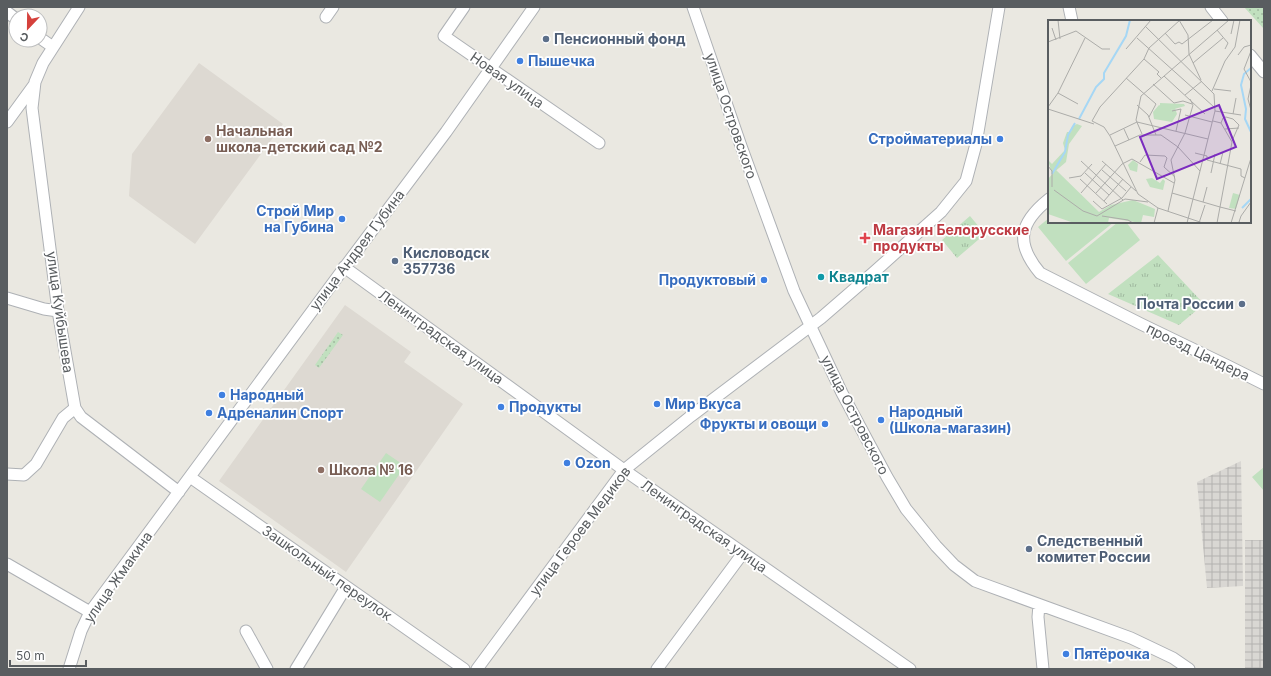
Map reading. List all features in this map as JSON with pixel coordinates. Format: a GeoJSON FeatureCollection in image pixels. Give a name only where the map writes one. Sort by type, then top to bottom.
{"type":"FeatureCollection","features":[{"type":"Feature","properties":{"kind":"street","name":"улица Куйбышева"},"geometry":{"type":"LineString","coordinates":[[7,122],[35,82],[43,63],[79,7]]}},
{"type":"Feature","properties":{"kind":"street"},"geometry":{"type":"LineString","coordinates":[[326,17],[333,7]]}},
{"type":"Feature","properties":{"kind":"street","name":"Новая улица"},"geometry":{"type":"LineString","coordinates":[[464,7],[444,36],[599,143]]}},
{"type":"Feature","properties":{"kind":"street","name":"улица Андрея Губина"},"geometry":{"type":"LineString","coordinates":[[179,492],[344,267],[446,132],[534,7]]}},
{"type":"Feature","properties":{"kind":"street","name":"улица Островского"},"geometry":{"type":"LineString","coordinates":[[692,7],[740,146],[794,291],[842,393],[906,509],[936,546],[954,565],[975,582],[1131,638],[1173,658],[1189,669]]}},
{"type":"Feature","properties":{"kind":"street","name":"улица Героев Медиков"},"geometry":{"type":"LineString","coordinates":[[476,669],[624,470],[686,420],[810,327],[874,273],[941,212],[966,181],[976,144],[999,7]]}},
{"type":"Feature","properties":{"kind":"street"},"geometry":{"type":"LineString","coordinates":[[1069,7],[1072,20]]}},
{"type":"Feature","properties":{"kind":"street"},"geometry":{"type":"LineString","coordinates":[[1211,7],[1221,20]]}},
{"type":"Feature","properties":{"kind":"street"},"geometry":{"type":"LineString","coordinates":[[48,44],[53,47]]}},
{"type":"Feature","properties":{"kind":"street"},"geometry":{"type":"LineString","coordinates":[[1251,56],[1264,72]]}},
{"type":"Feature","properties":{"kind":"street","name":"улица Куйбышева"},"geometry":{"type":"LineString","coordinates":[[35,82],[32,108],[58,311],[75,408]]}},
{"type":"Feature","properties":{"kind":"street","name":"проезд Цандера"},"geometry":{"type":"LineString","coordinates":[[1048,200],[1035,211],[1025,228],[1023,242],[1032,264],[1040,273],[1264,384]]}},
{"type":"Feature","properties":{"kind":"street","name":"Ленинградская улица"},"geometry":{"type":"LineString","coordinates":[[344,267],[624,470],[910,669]]}},
{"type":"Feature","properties":{"kind":"street"},"geometry":{"type":"LineString","coordinates":[[7,298],[44,309],[58,311]]}},
{"type":"Feature","properties":{"kind":"street"},"geometry":{"type":"LineString","coordinates":[[7,474],[24,475],[36,464],[63,418],[75,408],[82,418],[179,492]]}},
{"type":"Feature","properties":{"kind":"street","name":"Зашкольный переулок"},"geometry":{"type":"LineString","coordinates":[[190,477],[464,669]]}},
{"type":"Feature","properties":{"kind":"street","name":"улица Жмакина"},"geometry":{"type":"LineString","coordinates":[[73,666],[81,631],[90,612],[179,492]]}},
{"type":"Feature","properties":{"kind":"street"},"geometry":{"type":"LineString","coordinates":[[657,669],[743,553]]}},
{"type":"Feature","properties":{"kind":"street"},"geometry":{"type":"LineString","coordinates":[[7,564],[90,612]]}},
{"type":"Feature","properties":{"kind":"street"},"geometry":{"type":"LineString","coordinates":[[296,669],[346,587]]}},
{"type":"Feature","properties":{"kind":"street"},"geometry":{"type":"LineString","coordinates":[[1039,605],[1038,617],[1042,669]]}},
{"type":"Feature","properties":{"kind":"street"},"geometry":{"type":"LineString","coordinates":[[246,631],[267,669]]}},
{"type":"Feature","properties":{"kind":"shaded area","name":"Начальная школа-детский сад №2"},"geometry":{"type":"Polygon","coordinates":[[[199,63],[283,124],[195,244],[129,196],[132,154],[199,63]]]}},
{"type":"Feature","properties":{"kind":"shaded area","name":"Школа № 16"},"geometry":{"type":"Polygon","coordinates":[[[345,305],[411,352],[404,362],[463,404],[346,572],[219,481],[345,305]]]}},
{"type":"Feature","properties":{"kind":"shaded area"},"geometry":{"type":"Polygon","coordinates":[[[1241,461],[1243,586],[1207,588],[1197,482],[1241,461]]]}},
{"type":"Feature","properties":{"kind":"shaded area"},"geometry":{"type":"Polygon","coordinates":[[[1245,540],[1264,540],[1264,669],[1245,669],[1245,540]]]}},
{"type":"Feature","properties":{"kind":"green space"},"geometry":{"type":"Polygon","coordinates":[[[1244,7],[1264,7],[1264,29],[1244,7]]]}},
{"type":"Feature","properties":{"kind":"green space"},"geometry":{"type":"Polygon","coordinates":[[[970,216],[985,234],[957,258],[942,240],[970,216]]]}},
{"type":"Feature","properties":{"kind":"green space"},"geometry":{"type":"Polygon","coordinates":[[[1048,219],[1048,223],[1113,223],[1066,261],[1038,227],[1048,219]]]}},
{"type":"Feature","properties":{"kind":"green space"},"geometry":{"type":"Polygon","coordinates":[[[1117,223],[1127,223],[1140,240],[1086,284],[1068,263],[1117,223]]]}},
{"type":"Feature","properties":{"kind":"green space"},"geometry":{"type":"Polygon","coordinates":[[[1158,255],[1204,304],[1179,325],[1108,294],[1158,255]]]}},
{"type":"Feature","properties":{"kind":"green space"},"geometry":{"type":"Polygon","coordinates":[[[338,332],[343,335],[319,368],[315,365],[338,332]]]}},
{"type":"Feature","properties":{"kind":"green space"},"geometry":{"type":"Polygon","coordinates":[[[386,453],[405,466],[380,502],[361,489],[386,453]]]}},
{"type":"Feature","properties":{"kind":"green space"},"geometry":{"type":"Polygon","coordinates":[[[1264,467],[1264,491],[1252,477],[1264,467]]]}},
{"type":"Feature","properties":{"kind":"place","name":"Пенсионный фонд"},"geometry":{"type":"Point","coordinates":[546,39]}},
{"type":"Feature","properties":{"kind":"place","name":"Пышечка"},"geometry":{"type":"Point","coordinates":[520,61]}},
{"type":"Feature","properties":{"kind":"place","name":"Начальная школа-детский сад №2"},"geometry":{"type":"Point","coordinates":[208,139]}},
{"type":"Feature","properties":{"kind":"place","name":"Стройматериалы"},"geometry":{"type":"Point","coordinates":[1000,139]}},
{"type":"Feature","properties":{"kind":"place","name":"Строй Мир на Губина"},"geometry":{"type":"Point","coordinates":[342,219]}},
{"type":"Feature","properties":{"kind":"place","name":"Магазин Белорусские продукты"},"geometry":{"type":"Point","coordinates":[865,238]}},
{"type":"Feature","properties":{"kind":"place","name":"Кисловодск 357736"},"geometry":{"type":"Point","coordinates":[395,261]}},
{"type":"Feature","properties":{"kind":"place","name":"Квадрат"},"geometry":{"type":"Point","coordinates":[821,277]}},
{"type":"Feature","properties":{"kind":"place","name":"Продуктовый"},"geometry":{"type":"Point","coordinates":[764,280]}},
{"type":"Feature","properties":{"kind":"place","name":"Почта России"},"geometry":{"type":"Point","coordinates":[1242,304]}},
{"type":"Feature","properties":{"kind":"place","name":"Народный"},"geometry":{"type":"Point","coordinates":[222,395]}},
{"type":"Feature","properties":{"kind":"place","name":"Мир Вкуса"},"geometry":{"type":"Point","coordinates":[657,404]}},
{"type":"Feature","properties":{"kind":"place","name":"Продукты"},"geometry":{"type":"Point","coordinates":[501,407]}},
{"type":"Feature","properties":{"kind":"place","name":"Адреналин Спорт"},"geometry":{"type":"Point","coordinates":[209,413]}},
{"type":"Feature","properties":{"kind":"place","name":"Народный (Школа-магазин)"},"geometry":{"type":"Point","coordinates":[881,420]}},
{"type":"Feature","properties":{"kind":"place","name":"Фрукты и овощи"},"geometry":{"type":"Point","coordinates":[825,424]}},
{"type":"Feature","properties":{"kind":"place","name":"Ozon"},"geometry":{"type":"Point","coordinates":[567,463]}},
{"type":"Feature","properties":{"kind":"place","name":"Школа № 16"},"geometry":{"type":"Point","coordinates":[321,470]}},
{"type":"Feature","properties":{"kind":"place","name":"Следственный комитет России"},"geometry":{"type":"Point","coordinates":[1029,549]}},
{"type":"Feature","properties":{"kind":"place","name":"Пятёрочка"},"geometry":{"type":"Point","coordinates":[1066,654]}}]}
